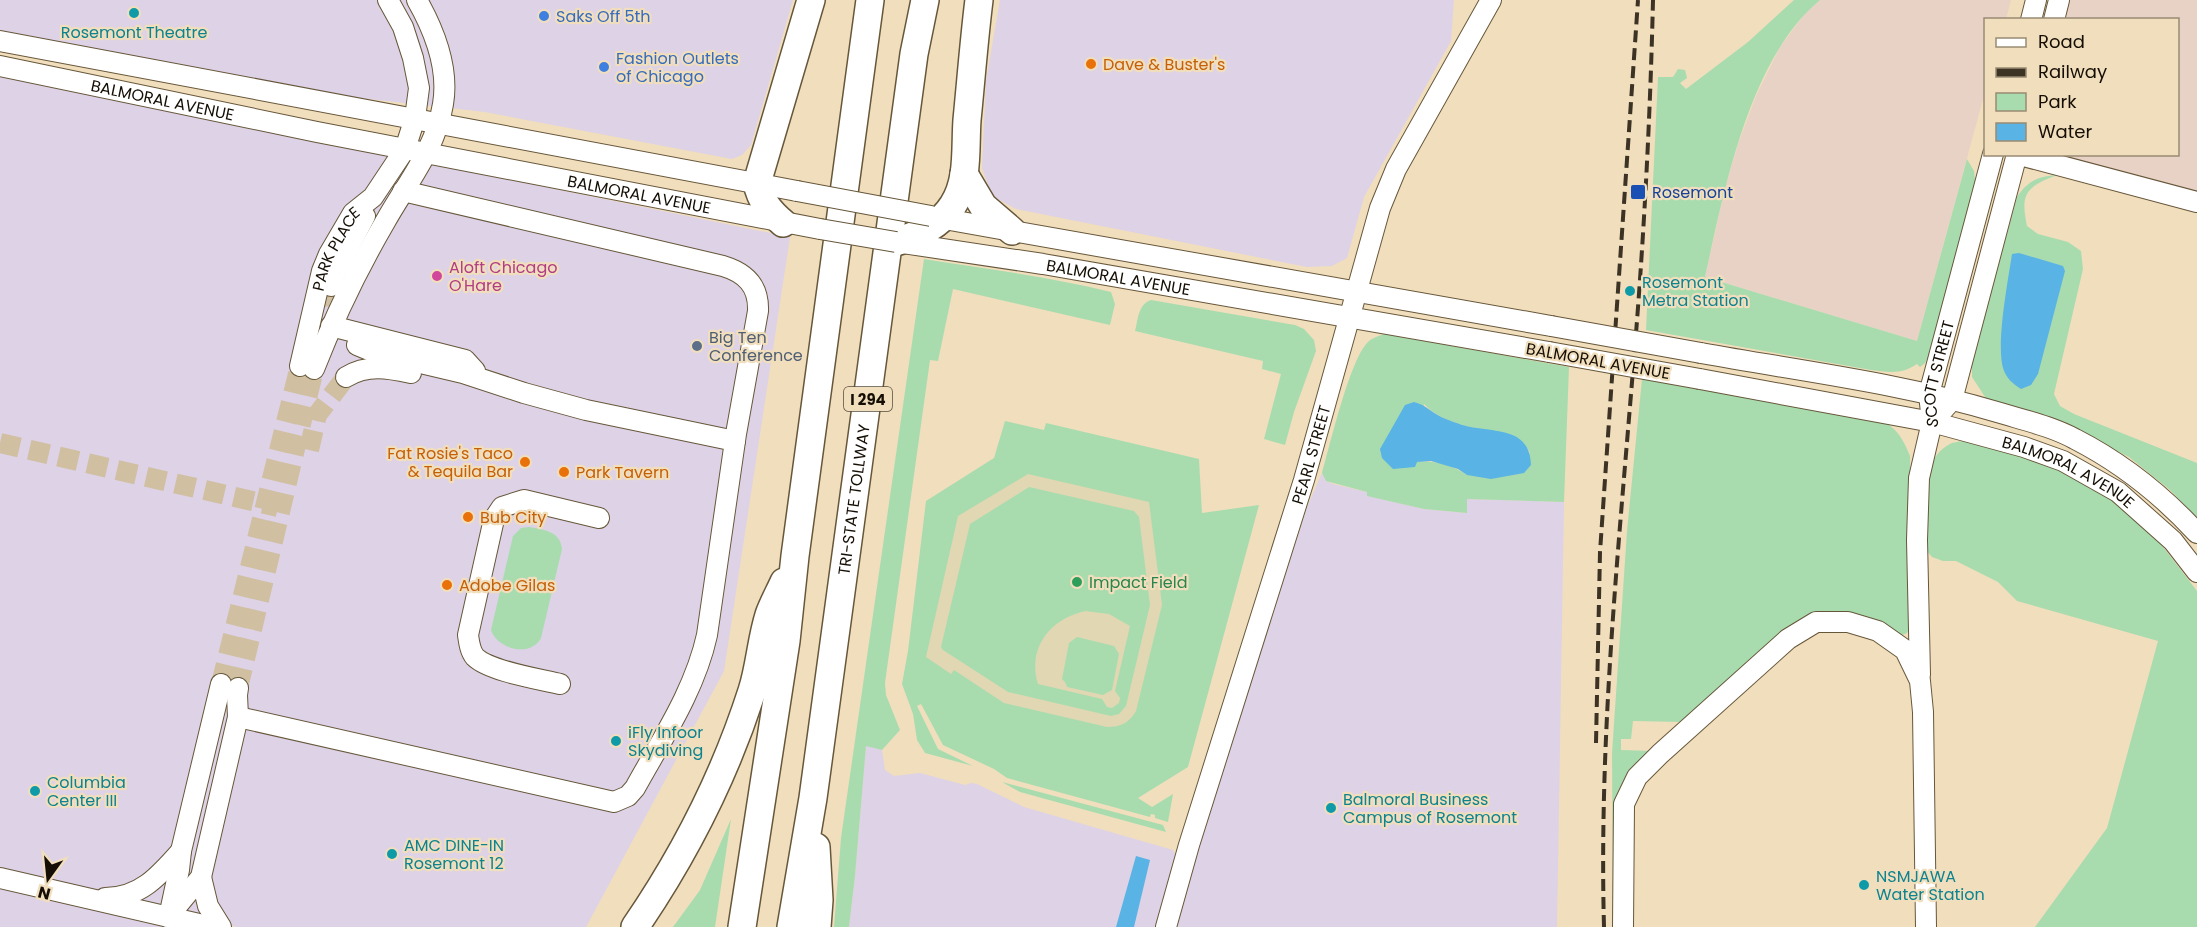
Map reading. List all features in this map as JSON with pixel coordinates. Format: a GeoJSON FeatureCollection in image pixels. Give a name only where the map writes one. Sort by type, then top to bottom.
{"type":"FeatureCollection","features":[{"type":"Feature","properties":{"kind":"highway"},"geometry":{"type":"LineString","coordinates":[[787,224],[768,210],[760,196],[757,183],[811,0]]}},
{"type":"Feature","properties":{"kind":"highway"},"geometry":{"type":"LineString","coordinates":[[742,927],[786,641],[795,556],[870,0]]}},
{"type":"Feature","properties":{"kind":"highway","name":"TRI-STATE TOLLWAY"},"geometry":{"type":"LineString","coordinates":[[791,927],[813,798],[914,54],[925,0]]}},
{"type":"Feature","properties":{"kind":"highway"},"geometry":{"type":"LineString","coordinates":[[896,242],[932,228],[960,192],[964,174],[979,0]]}},
{"type":"Feature","properties":{"kind":"highway"},"geometry":{"type":"LineString","coordinates":[[964,174],[983,206],[1012,231]]}},
{"type":"Feature","properties":{"kind":"highway"},"geometry":{"type":"LineString","coordinates":[[636,927],[694,832],[729,754],[753,688],[769,616],[795,556]]}},
{"type":"Feature","properties":{"kind":"highway"},"geometry":{"type":"LineString","coordinates":[[813,798],[819,900],[817,927]]}},
{"type":"Feature","properties":{"kind":"street","name":"PARK PLACE"},"geometry":{"type":"LineString","coordinates":[[388,0],[403,27],[413,58],[419,88],[415,118],[405,149],[373,197],[352,213],[322,271],[307,368],[331,326],[354,277],[426,153],[439,122],[443,102],[441,68],[434,34],[417,0]]}},
{"type":"Feature","properties":{"kind":"street"},"geometry":{"type":"LineString","coordinates":[[2032,18],[2036,0]]}},
{"type":"Feature","properties":{"kind":"street"},"geometry":{"type":"LineString","coordinates":[[2054,18],[2059,0]]}},
{"type":"Feature","properties":{"kind":"street","name":"PEARL STREET"},"geometry":{"type":"LineString","coordinates":[[1166,927],[1189,845],[1304,480],[1380,208],[1396,169],[1489,1]]}},
{"type":"Feature","properties":{"kind":"street","name":"BALMORAL AVENUE"},"geometry":{"type":"LineString","coordinates":[[0,40],[797,191],[932,228],[1043,264],[1549,352],[1932,422],[2024,447],[2063,461],[2093,476],[2118,492],[2173,541],[2197,572]]}},
{"type":"Feature","properties":{"kind":"street","name":"BALMORAL AVENUE"},"geometry":{"type":"LineString","coordinates":[[0,66],[405,149],[787,224],[896,242]]}},
{"type":"Feature","properties":{"kind":"street","name":"SCOTT STREET"},"geometry":{"type":"LineString","coordinates":[[1932,422],[1929,394],[1992,156]]}},
{"type":"Feature","properties":{"kind":"street","name":"SCOTT STREET"},"geometry":{"type":"LineString","coordinates":[[1932,422],[1952,400],[2017,156]]}},
{"type":"Feature","properties":{"kind":"street"},"geometry":{"type":"LineString","coordinates":[[2021,156],[2197,202]]}},
{"type":"Feature","properties":{"kind":"street"},"geometry":{"type":"LineString","coordinates":[[238,717],[614,802],[628,796],[691,686],[699,666],[707,635],[736,438],[758,311],[755,288],[744,275],[723,266],[404,191]]}},
{"type":"Feature","properties":{"kind":"street"},"geometry":{"type":"LineString","coordinates":[[331,286],[373,197]]}},
{"type":"Feature","properties":{"kind":"street","name":"BALMORAL AVENUE"},"geometry":{"type":"LineString","coordinates":[[932,228],[1012,231],[1929,394],[2039,425],[2073,438],[2140,478],[2169,503],[2197,533]]}},
{"type":"Feature","properties":{"kind":"street"},"geometry":{"type":"LineString","coordinates":[[331,326],[465,360],[484,380]]}},
{"type":"Feature","properties":{"kind":"street"},"geometry":{"type":"LineString","coordinates":[[357,345],[374,352],[463,373],[586,410],[659,421],[736,438]]}},
{"type":"Feature","properties":{"kind":"street"},"geometry":{"type":"LineString","coordinates":[[346,378],[355,372],[377,368],[460,384],[484,380]]}},
{"type":"Feature","properties":{"kind":"street"},"geometry":{"type":"LineString","coordinates":[[1926,927],[1924,734],[1920,681],[1917,540],[1919,478],[1932,422]]}},
{"type":"Feature","properties":{"kind":"street"},"geometry":{"type":"LineString","coordinates":[[560,684],[488,665],[474,656],[469,645],[468,635],[494,519],[502,507],[524,500],[599,518]]}},
{"type":"Feature","properties":{"kind":"street"},"geometry":{"type":"LineString","coordinates":[[1623,927],[1624,804],[1637,777],[1788,639],[1816,622],[1848,622],[1878,631],[1905,650],[1920,681]]}},
{"type":"Feature","properties":{"kind":"street"},"geometry":{"type":"LineString","coordinates":[[230,686],[237,695],[238,717],[201,877],[168,917],[204,750],[230,686]]}},
{"type":"Feature","properties":{"kind":"street"},"geometry":{"type":"LineString","coordinates":[[204,750],[238,717]]}},
{"type":"Feature","properties":{"kind":"street"},"geometry":{"type":"LineString","coordinates":[[86,898],[117,898],[144,888],[156,879],[181,851]]}},
{"type":"Feature","properties":{"kind":"street"},"geometry":{"type":"LineString","coordinates":[[201,877],[208,906],[221,927]]}},
{"type":"Feature","properties":{"kind":"street"},"geometry":{"type":"LineString","coordinates":[[0,878],[212,927]]}},
{"type":"Feature","properties":{"kind":"shaded area"},"geometry":{"type":"Polygon","coordinates":[[[0,0],[793,0],[751,145],[742,155],[732,159],[485,112],[350,97],[0,34],[0,0]]]}},
{"type":"Feature","properties":{"kind":"shaded area"},"geometry":{"type":"Polygon","coordinates":[[[1000,0],[1454,0],[1451,41],[1364,197],[1347,258],[1332,266],[1307,267],[1016,209],[992,196],[982,168],[986,81],[1000,0]]]}},
{"type":"Feature","properties":{"kind":"shaded area"},"geometry":{"type":"Polygon","coordinates":[[[1820,0],[2011,0],[2006,18],[1984,18],[1984,96],[1917,341],[1705,277],[1725,188],[1756,96],[1780,47],[1806,12],[1820,0]]]}},
{"type":"Feature","properties":{"kind":"shaded area"},"geometry":{"type":"Polygon","coordinates":[[[2070,0],[2197,0],[2197,195],[2060,156],[2179,156],[2179,18],[2065,18],[2070,0]]]}},
{"type":"Feature","properties":{"kind":"shaded area"},"geometry":{"type":"Polygon","coordinates":[[[0,75],[790,237],[724,671],[586,927],[237,927],[0,872],[0,75]]]}},
{"type":"Feature","properties":{"kind":"shaded area"},"geometry":{"type":"Polygon","coordinates":[[[1322,473],[1326,481],[1333,484],[1367,492],[1368,496],[1424,509],[1466,513],[1467,499],[1564,502],[1557,927],[1176,927],[1194,859],[1307,507],[1322,473]]]}},
{"type":"Feature","properties":{"kind":"shaded area"},"geometry":{"type":"Polygon","coordinates":[[[866,745],[882,750],[885,770],[894,776],[920,773],[965,785],[977,784],[1024,807],[1173,850],[1176,856],[1157,927],[849,927],[866,745]]]}},
{"type":"Feature","properties":{"kind":"shaded area"},"geometry":{"type":"Polygon","coordinates":[[[0,887],[176,927],[0,927],[0,887]]]}},
{"type":"Feature","properties":{"kind":"green space"},"geometry":{"type":"Polygon","coordinates":[[[1794,0],[1820,0],[1795,25],[1757,90],[1731,167],[1705,277],[1917,341],[1967,159],[1974,171],[1976,189],[1931,352],[1920,367],[1917,364],[1906,370],[1895,372],[1871,370],[1646,330],[1658,77],[1673,77],[1678,69],[1685,70],[1687,78],[1680,83],[1686,89],[1748,42],[1794,0]]]}},
{"type":"Feature","properties":{"kind":"green space"},"geometry":{"type":"Polygon","coordinates":[[[2057,175],[2032,188],[2025,199],[2024,206],[2027,226],[2038,234],[2068,242],[2081,251],[2083,269],[2054,394],[2060,406],[2074,414],[2197,463],[2197,518],[2170,490],[2129,457],[2089,437],[1987,400],[1972,377],[1972,363],[2017,197],[2034,180],[2057,175]]]}},
{"type":"Feature","properties":{"kind":"green space"},"geometry":{"type":"Polygon","coordinates":[[[924,259],[1111,292],[1115,304],[1110,325],[953,289],[938,361],[930,360],[885,683],[886,695],[900,730],[882,750],[866,746],[849,927],[834,927],[841,838],[924,259]]]}},
{"type":"Feature","properties":{"kind":"green space"},"geometry":{"type":"Polygon","coordinates":[[[1151,300],[1295,325],[1304,329],[1314,340],[1316,351],[1285,445],[1264,439],[1281,374],[1262,369],[1263,361],[1135,331],[1143,305],[1151,300]]]}},
{"type":"Feature","properties":{"kind":"green space"},"geometry":{"type":"Polygon","coordinates":[[[1384,334],[1569,367],[1564,502],[1467,499],[1467,513],[1424,509],[1367,496],[1367,492],[1326,481],[1322,473],[1341,403],[1354,366],[1368,342],[1384,334]],[[1424,404],[1416,462],[1443,464],[1467,475],[1530,453],[1513,436],[1454,422],[1424,404]]]}},
{"type":"Feature","properties":{"kind":"green space"},"geometry":{"type":"Polygon","coordinates":[[[1642,379],[1867,420],[1867,415],[1883,421],[1895,430],[1910,456],[1911,627],[1907,633],[1900,636],[1838,615],[1682,722],[1633,721],[1631,739],[1621,739],[1621,750],[1653,751],[1635,771],[1618,927],[1613,927],[1612,753],[1627,531],[1642,379]]]}},
{"type":"Feature","properties":{"kind":"green space","name":"Impact Field"},"geometry":{"type":"Polygon","coordinates":[[[1005,421],[1044,430],[1046,423],[1199,459],[1202,513],[1259,505],[1188,767],[1138,798],[1152,807],[1173,794],[1168,822],[1155,818],[1155,815],[1151,814],[1150,817],[1007,778],[994,769],[943,745],[921,704],[917,706],[938,749],[973,766],[925,753],[917,740],[913,714],[902,684],[926,501],[994,458],[1005,421]]]}},
{"type":"Feature","properties":{"kind":"green space"},"geometry":{"type":"Polygon","coordinates":[[[1963,441],[2008,449],[2063,469],[2117,502],[2157,539],[2197,591],[2197,927],[2035,927],[2107,828],[2158,641],[2017,601],[1998,582],[1956,561],[1943,561],[1932,557],[1926,550],[1927,477],[1939,452],[1951,443],[1963,441]]]}},
{"type":"Feature","properties":{"kind":"green space"},"geometry":{"type":"Polygon","coordinates":[[[529,527],[551,532],[558,538],[562,549],[541,638],[530,648],[515,649],[500,642],[491,630],[513,536],[521,528],[529,527]]]}},
{"type":"Feature","properties":{"kind":"green space"},"geometry":{"type":"Polygon","coordinates":[[[1002,782],[1163,825],[1166,832],[1020,792],[1002,782]]]}},
{"type":"Feature","properties":{"kind":"green space"},"geometry":{"type":"Polygon","coordinates":[[[731,819],[715,927],[673,927],[700,890],[731,819]]]}},
{"type":"Feature","properties":{"kind":"sand"},"geometry":{"type":"Polygon","coordinates":[[[1028,474],[1149,502],[1162,605],[1136,711],[1130,719],[1120,725],[1107,727],[1004,703],[954,670],[951,674],[926,657],[958,516],[1028,474]],[[1029,487],[970,524],[941,647],[943,650],[1008,692],[1111,716],[1119,714],[1126,706],[1150,605],[1139,517],[1134,511],[1029,487]]]}},
{"type":"Feature","properties":{"kind":"sand"},"geometry":{"type":"Polygon","coordinates":[[[1085,611],[1109,614],[1130,626],[1115,691],[1120,698],[1119,703],[1112,708],[1107,707],[1102,699],[1038,684],[1035,671],[1039,647],[1052,628],[1072,615],[1085,611]],[[1077,637],[1069,643],[1062,679],[1067,687],[1103,695],[1112,690],[1119,654],[1114,646],[1077,637]]]}},
{"type":"Feature","properties":{"kind":"water"},"geometry":{"type":"Polygon","coordinates":[[[2019,253],[2063,266],[2065,271],[2038,374],[2031,385],[2021,389],[2004,372],[2001,357],[2003,312],[2012,254],[2019,253]]]}},
{"type":"Feature","properties":{"kind":"water"},"geometry":{"type":"Polygon","coordinates":[[[1414,402],[1442,417],[1469,427],[1514,436],[1526,446],[1531,465],[1524,473],[1491,479],[1467,475],[1458,469],[1431,461],[1417,462],[1415,467],[1393,469],[1382,458],[1380,449],[1405,405],[1414,402]]]}},
{"type":"Feature","properties":{"kind":"water"},"geometry":{"type":"Polygon","coordinates":[[[1136,856],[1150,860],[1134,927],[1116,927],[1136,856]]]}},
{"type":"Feature","properties":{"kind":"tunnel"},"geometry":{"type":"LineString","coordinates":[[331,286],[331,309],[340,329]]}},
{"type":"Feature","properties":{"kind":"tunnel"},"geometry":{"type":"LineString","coordinates":[[221,684],[300,366]]}},
{"type":"Feature","properties":{"kind":"tunnel"},"geometry":{"type":"LineString","coordinates":[[238,688],[314,369]]}},
{"type":"Feature","properties":{"kind":"tunnel"},"geometry":{"type":"LineString","coordinates":[[309,450],[317,415],[346,377]]}},
{"type":"Feature","properties":{"kind":"tunnel"},"geometry":{"type":"LineString","coordinates":[[0,443],[278,507]]}},
{"type":"Feature","properties":{"kind":"railway"},"geometry":{"type":"LineString","coordinates":[[1596,743],[1600,552],[1638,0]]}},
{"type":"Feature","properties":{"kind":"railway"},"geometry":{"type":"LineString","coordinates":[[1604,927],[1604,790],[1610,654],[1643,239],[1653,0]]}},
{"type":"Feature","properties":{"kind":"place","name":"Rosemont Theatre"},"geometry":{"type":"Point","coordinates":[134,13]}},
{"type":"Feature","properties":{"kind":"place","name":"Saks Off 5th"},"geometry":{"type":"Point","coordinates":[544,16]}},
{"type":"Feature","properties":{"kind":"place","name":"Dave & Buster's"},"geometry":{"type":"Point","coordinates":[1091,64]}},
{"type":"Feature","properties":{"kind":"place","name":"Fashion Outlets of Chicago"},"geometry":{"type":"Point","coordinates":[604,67]}},
{"type":"Feature","properties":{"kind":"place","name":"Rosemont"},"geometry":{"type":"Point","coordinates":[1638,192]}},
{"type":"Feature","properties":{"kind":"place","name":"Aloft Chicago O'Hare"},"geometry":{"type":"Point","coordinates":[437,276]}},
{"type":"Feature","properties":{"kind":"place","name":"Rosemont Metra Station"},"geometry":{"type":"Point","coordinates":[1630,291]}},
{"type":"Feature","properties":{"kind":"place","name":"Big Ten Conference"},"geometry":{"type":"Point","coordinates":[697,346]}},
{"type":"Feature","properties":{"kind":"place","name":"Fat Rosie's Taco & Tequila Bar"},"geometry":{"type":"Point","coordinates":[525,462]}},
{"type":"Feature","properties":{"kind":"place","name":"Park Tavern"},"geometry":{"type":"Point","coordinates":[564,472]}},
{"type":"Feature","properties":{"kind":"place","name":"Bub City"},"geometry":{"type":"Point","coordinates":[468,517]}},
{"type":"Feature","properties":{"kind":"place","name":"Impact Field"},"geometry":{"type":"Point","coordinates":[1077,582]}},
{"type":"Feature","properties":{"kind":"place","name":"Adobe Gilas"},"geometry":{"type":"Point","coordinates":[447,585]}},
{"type":"Feature","properties":{"kind":"place","name":"iFly Infoor Skydiving"},"geometry":{"type":"Point","coordinates":[616,741]}},
{"type":"Feature","properties":{"kind":"place","name":"Columbia Center III"},"geometry":{"type":"Point","coordinates":[35,791]}},
{"type":"Feature","properties":{"kind":"place","name":"Balmoral Business Campus of Rosemont"},"geometry":{"type":"Point","coordinates":[1331,808]}},
{"type":"Feature","properties":{"kind":"place","name":"AMC DINE-IN Rosemont 12"},"geometry":{"type":"Point","coordinates":[392,854]}},
{"type":"Feature","properties":{"kind":"place","name":"NSMJAWA Water Station"},"geometry":{"type":"Point","coordinates":[1864,885]}}]}
